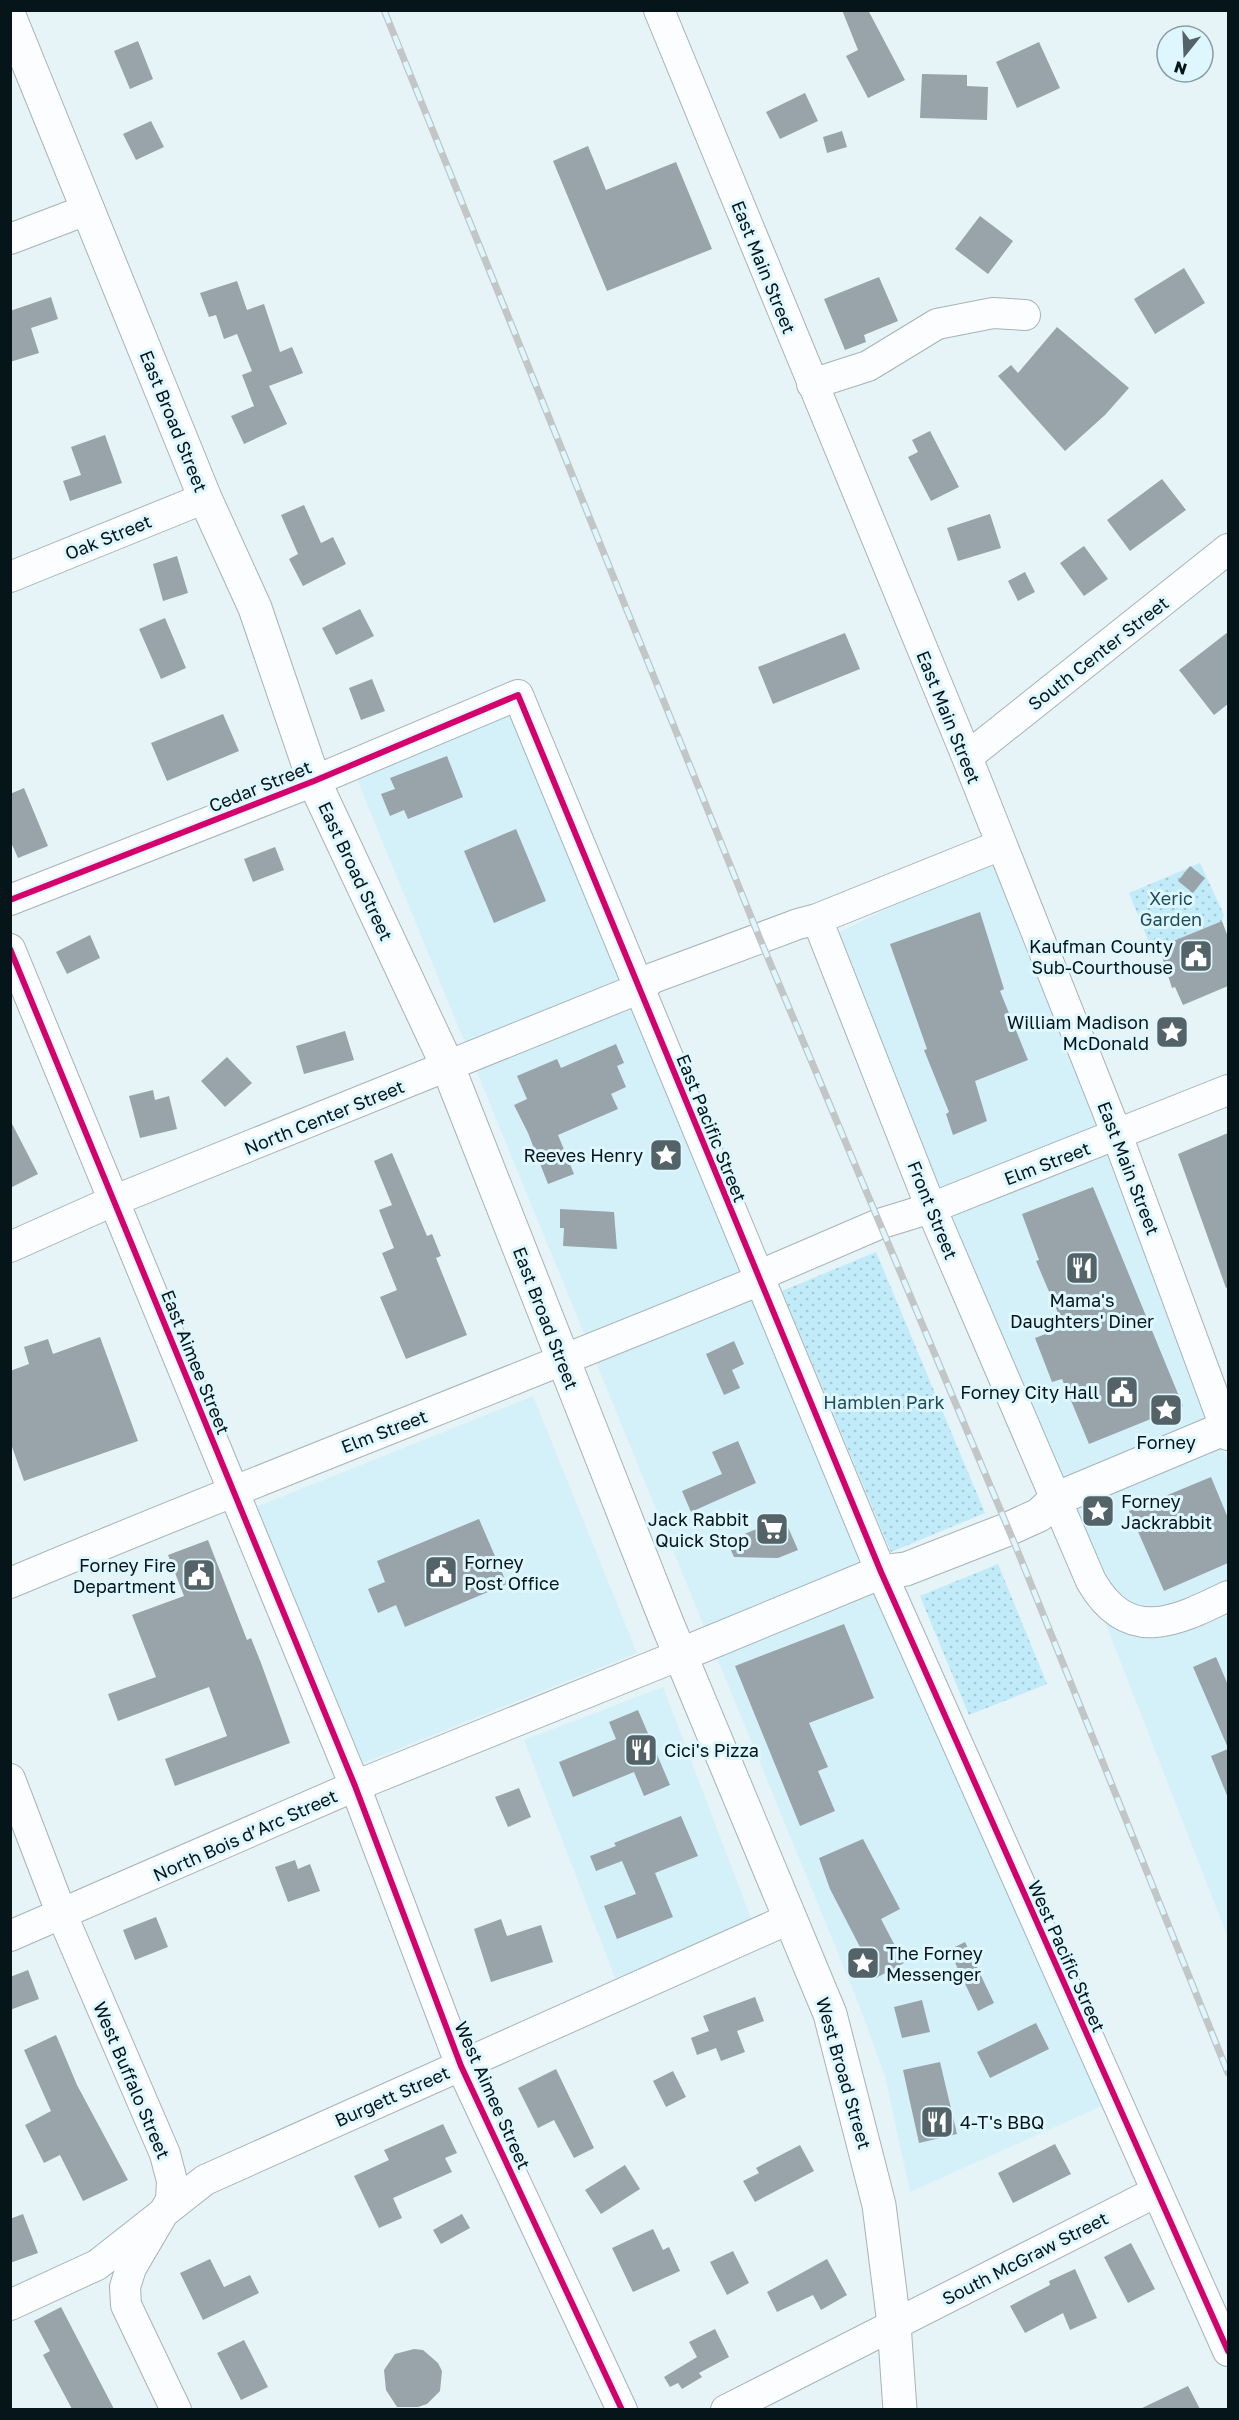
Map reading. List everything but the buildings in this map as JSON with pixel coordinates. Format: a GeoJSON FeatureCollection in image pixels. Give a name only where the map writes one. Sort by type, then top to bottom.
{"type":"FeatureCollection","features":[{"type":"Feature","properties":{"kind":"main road","name":"East Broad Street"},"geometry":{"type":"LineString","coordinates":[[10,18],[205,498],[255,608],[314,781],[448,1067],[562,1362],[680,1655]]}},
{"type":"Feature","properties":{"kind":"main road"},"geometry":{"type":"LineString","coordinates":[[680,1655],[881,1572],[897,1556],[1003,1521],[1033,1497],[1056,1499],[1228,1430]]}},
{"type":"Feature","properties":{"kind":"main road","name":"West Broad Street"},"geometry":{"type":"LineString","coordinates":[[680,1655],[830,2014],[879,2205],[894,2324],[900,2409]]}},
{"type":"Feature","properties":{"kind":"street","name":"East Main Street"},"geometry":{"type":"LineString","coordinates":[[659,10],[966,757],[1117,1135],[1228,1430]]}},
{"type":"Feature","properties":{"kind":"street"},"geometry":{"type":"LineString","coordinates":[[10,238],[89,209]]}},
{"type":"Feature","properties":{"kind":"street"},"geometry":{"type":"LineString","coordinates":[[812,384],[868,366],[937,324],[993,313],[1025,315]]}},
{"type":"Feature","properties":{"kind":"street","name":"Oak Street"},"geometry":{"type":"LineString","coordinates":[[10,577],[205,498]]}},
{"type":"Feature","properties":{"kind":"street","name":"South Center Street"},"geometry":{"type":"LineString","coordinates":[[966,757],[1228,549]]}},
{"type":"Feature","properties":{"kind":"street","name":"Cedar Street"},"geometry":{"type":"LineString","coordinates":[[10,900],[314,781],[518,695]]}},
{"type":"Feature","properties":{"kind":"street","name":"East Pacific Street"},"geometry":{"type":"LineString","coordinates":[[518,695],[758,1281],[881,1572]]}},
{"type":"Feature","properties":{"kind":"street"},"geometry":{"type":"LineString","coordinates":[[817,919],[1001,845]]}},
{"type":"Feature","properties":{"kind":"street","name":"North Center Street"},"geometry":{"type":"LineString","coordinates":[[10,1247],[113,1201],[638,989],[662,991],[817,919]]}},
{"type":"Feature","properties":{"kind":"street","name":"Front Street"},"geometry":{"type":"LineString","coordinates":[[817,919],[931,1208],[1100,1598],[1113,1612],[1147,1624],[1168,1622],[1228,1596]]}},
{"type":"Feature","properties":{"kind":"street","name":"East Aimee Street"},"geometry":{"type":"LineString","coordinates":[[10,949],[355,1786]]}},
{"type":"Feature","properties":{"kind":"street","name":"Elm Street"},"geometry":{"type":"LineString","coordinates":[[10,1584],[233,1490],[562,1362],[758,1281],[772,1270],[858,1233],[931,1208],[1228,1090]]}},
{"type":"Feature","properties":{"kind":"street","name":"West Pacific Street"},"geometry":{"type":"LineString","coordinates":[[881,1572],[1228,2351]]}},
{"type":"Feature","properties":{"kind":"street","name":"North Bois d’Arc Street"},"geometry":{"type":"LineString","coordinates":[[10,1936],[355,1786],[680,1655]]}},
{"type":"Feature","properties":{"kind":"street","name":"West Buffalo Street"},"geometry":{"type":"LineString","coordinates":[[10,1779],[62,1915],[165,2154],[172,2181],[171,2200],[131,2268],[125,2287],[126,2305],[176,2409]]}},
{"type":"Feature","properties":{"kind":"street","name":"West Aimee Street"},"geometry":{"type":"LineString","coordinates":[[355,1786],[461,2066],[622,2409]]}},
{"type":"Feature","properties":{"kind":"street","name":"Burgett Street"},"geometry":{"type":"LineString","coordinates":[[10,2305],[97,2265],[206,2180],[791,1918]]}},
{"type":"Feature","properties":{"kind":"street","name":"South McGraw Street"},"geometry":{"type":"LineString","coordinates":[[726,2409],[1156,2192]]}},
{"type":"Feature","properties":{"kind":"shaded area"},"geometry":{"type":"Polygon","coordinates":[[[511,715],[1104,2105],[910,2192],[885,2076],[856,1997],[356,777],[511,715]]]}},
{"type":"Feature","properties":{"kind":"shaded area"},"geometry":{"type":"Polygon","coordinates":[[[991,859],[1228,1462],[1228,1938],[837,933],[991,859]]]}},
{"type":"Feature","properties":{"kind":"shaded area"},"geometry":{"type":"Polygon","coordinates":[[[533,1396],[637,1653],[361,1764],[256,1507],[533,1396]]]}},
{"type":"Feature","properties":{"kind":"shaded area"},"geometry":{"type":"Polygon","coordinates":[[[663,1687],[754,1926],[615,1978],[524,1740],[663,1687]]]}},
{"type":"Feature","properties":{"kind":"green space","name":"Xeric Garden"},"geometry":{"type":"Polygon","coordinates":[[[1200,863],[1224,915],[1222,921],[1152,950],[1129,893],[1200,863]]]}},
{"type":"Feature","properties":{"kind":"green space","name":"Hamblen Park"},"geometry":{"type":"Polygon","coordinates":[[[876,1252],[985,1513],[891,1552],[782,1291],[876,1252]]]}},
{"type":"Feature","properties":{"kind":"green space"},"geometry":{"type":"Polygon","coordinates":[[[998,1564],[1047,1684],[969,1715],[920,1596],[998,1564]]]}},
{"type":"Feature","properties":{"kind":"railway"},"geometry":{"type":"LineString","coordinates":[[384,10],[760,939],[1016,1547],[1228,2073]]}},
{"type":"Feature","properties":{"kind":"cycle path"},"geometry":{"type":"LineString","coordinates":[[10,900],[314,781],[518,695],[881,1572],[1228,2351]]}},
{"type":"Feature","properties":{"kind":"cycle path"},"geometry":{"type":"LineString","coordinates":[[10,949],[355,1786],[461,2066],[622,2410]]}},
{"type":"Feature","properties":{"kind":"place","name":"Kaufman County Sub-Courthouse"},"geometry":{"type":"Point","coordinates":[1196,956]}},
{"type":"Feature","properties":{"kind":"place","name":"William Madison McDonald"},"geometry":{"type":"Point","coordinates":[1172,1032]}},
{"type":"Feature","properties":{"kind":"place","name":"Reeves Henry"},"geometry":{"type":"Point","coordinates":[666,1155]}},
{"type":"Feature","properties":{"kind":"place","name":"Mama's Daughters' Diner"},"geometry":{"type":"Point","coordinates":[1082,1268]}},
{"type":"Feature","properties":{"kind":"place","name":"Forney City Hall"},"geometry":{"type":"Point","coordinates":[1122,1392]}},
{"type":"Feature","properties":{"kind":"place","name":"Forney"},"geometry":{"type":"Point","coordinates":[1166,1410]}},
{"type":"Feature","properties":{"kind":"place","name":"Forney Jackrabbit"},"geometry":{"type":"Point","coordinates":[1098,1511]}},
{"type":"Feature","properties":{"kind":"place","name":"Jack Rabbit Quick Stop"},"geometry":{"type":"Point","coordinates":[772,1529]}},
{"type":"Feature","properties":{"kind":"place","name":"Forney Post Office"},"geometry":{"type":"Point","coordinates":[441,1572]}},
{"type":"Feature","properties":{"kind":"place","name":"Forney Fire Department"},"geometry":{"type":"Point","coordinates":[199,1575]}},
{"type":"Feature","properties":{"kind":"place","name":"Cici's Pizza"},"geometry":{"type":"Point","coordinates":[641,1750]}},
{"type":"Feature","properties":{"kind":"place","name":"The Forney Messenger"},"geometry":{"type":"Point","coordinates":[863,1963]}},
{"type":"Feature","properties":{"kind":"place","name":"4-T's BBQ"},"geometry":{"type":"Point","coordinates":[937,2122]}}]}
